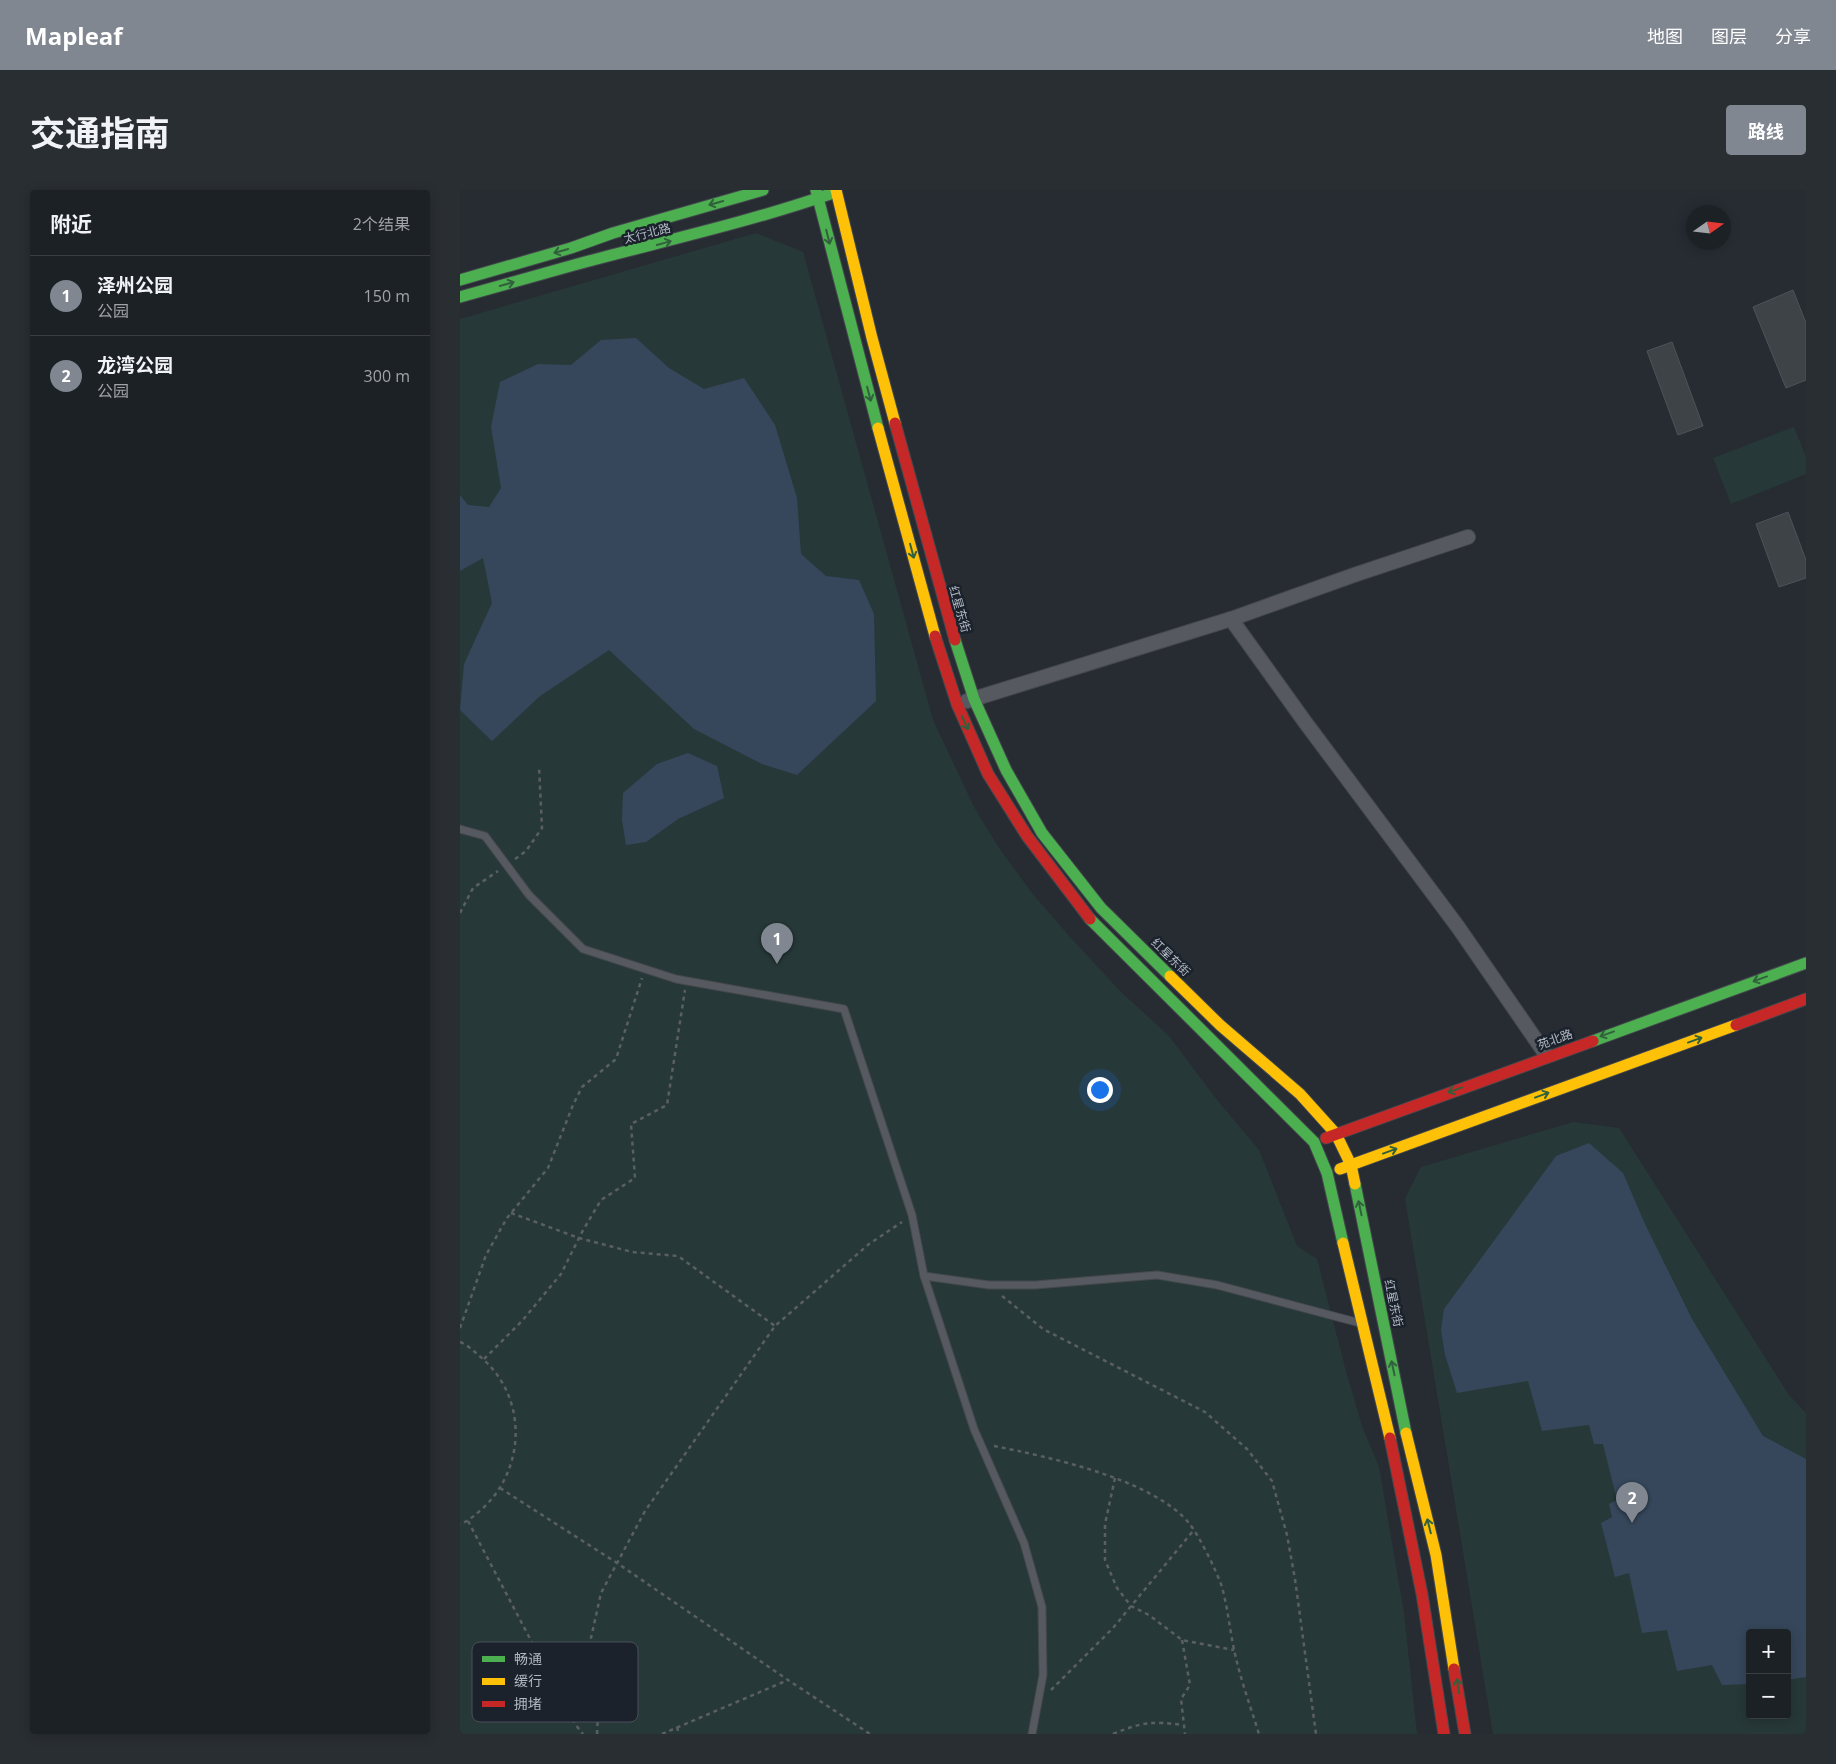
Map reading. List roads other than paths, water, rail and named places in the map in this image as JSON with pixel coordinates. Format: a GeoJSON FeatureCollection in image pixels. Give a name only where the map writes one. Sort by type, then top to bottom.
{"type":"FeatureCollection","features":[{"type":"Feature","properties":{"kind":"main road","name":"太行北路"},"geometry":{"type":"LineString","coordinates":[[460,280],[763,190]]}},
{"type":"Feature","properties":{"kind":"main road","name":"太行北路"},"geometry":{"type":"LineString","coordinates":[[460,297],[575,265],[665,243],[817,194],[837,190]]}},
{"type":"Feature","properties":{"kind":"main road","name":"红星东街"},"geometry":{"type":"LineString","coordinates":[[837,190],[875,348],[947,616],[974,699],[1006,770],[1042,833],[1101,908],[1220,1025],[1300,1094],[1336,1134],[1351,1165],[1405,1428],[1436,1555],[1465,1734]]}},
{"type":"Feature","properties":{"kind":"main road"},"geometry":{"type":"LineString","coordinates":[[817,194],[928,610],[957,704],[988,774],[1027,836],[1085,914],[1314,1142],[1327,1173],[1391,1443],[1422,1594],[1444,1734]]}},
{"type":"Feature","properties":{"kind":"main road","name":"苑北路"},"geometry":{"type":"LineString","coordinates":[[1314,1142],[1806,963]]}},
{"type":"Feature","properties":{"kind":"main road"},"geometry":{"type":"LineString","coordinates":[[1327,1173],[1806,999]]}},
{"type":"Feature","properties":{"kind":"street"},"geometry":{"type":"LineString","coordinates":[[957,704],[1232,620],[1354,575],[1468,537]]}},
{"type":"Feature","properties":{"kind":"street"},"geometry":{"type":"LineString","coordinates":[[1232,620],[1305,722],[1458,927],[1547,1056]]}},
{"type":"Feature","properties":{"kind":"lane"},"geometry":{"type":"LineString","coordinates":[[460,829],[485,836],[529,895],[583,949],[686,981],[844,1009],[912,1215],[924,1276],[974,1430],[1024,1542],[1042,1607],[1043,1675],[1032,1734]]}},
{"type":"Feature","properties":{"kind":"lane"},"geometry":{"type":"LineString","coordinates":[[924,1276],[989,1285],[1035,1285],[1156,1275],[1217,1285],[1363,1324]]}},
{"type":"Feature","properties":{"kind":"water"},"geometry":{"type":"Polygon","coordinates":[[[636,338],[669,368],[704,389],[744,378],[775,425],[797,498],[801,554],[826,576],[859,580],[874,614],[876,701],[797,775],[762,764],[694,729],[609,650],[540,696],[492,741],[460,710],[464,664],[492,603],[483,558],[460,571],[460,495],[468,505],[489,507],[501,488],[491,427],[500,382],[538,364],[571,365],[601,340],[636,338]]]}},
{"type":"Feature","properties":{"kind":"water"},"geometry":{"type":"Polygon","coordinates":[[[688,753],[717,766],[724,798],[678,819],[646,842],[626,845],[622,820],[623,793],[657,764],[688,753]]]}},
{"type":"Feature","properties":{"kind":"water"},"geometry":{"type":"Polygon","coordinates":[[[1589,1143],[1623,1173],[1645,1224],[1692,1319],[1763,1436],[1806,1459],[1806,1677],[1791,1679],[1791,1629],[1746,1629],[1746,1684],[1722,1685],[1712,1665],[1677,1671],[1667,1630],[1642,1633],[1629,1573],[1615,1577],[1601,1523],[1612,1517],[1609,1504],[1617,1500],[1603,1444],[1594,1444],[1589,1425],[1542,1431],[1528,1381],[1457,1393],[1445,1355],[1441,1330],[1444,1309],[1556,1156],[1589,1143]]]}},
{"type":"Feature","properties":{"kind":"place","name":"泽州公园"},"geometry":{"type":"Point","coordinates":[777,964]}},
{"type":"Feature","properties":{"kind":"place","name":"龙湾公园"},"geometry":{"type":"Point","coordinates":[1632,1523]}}]}
